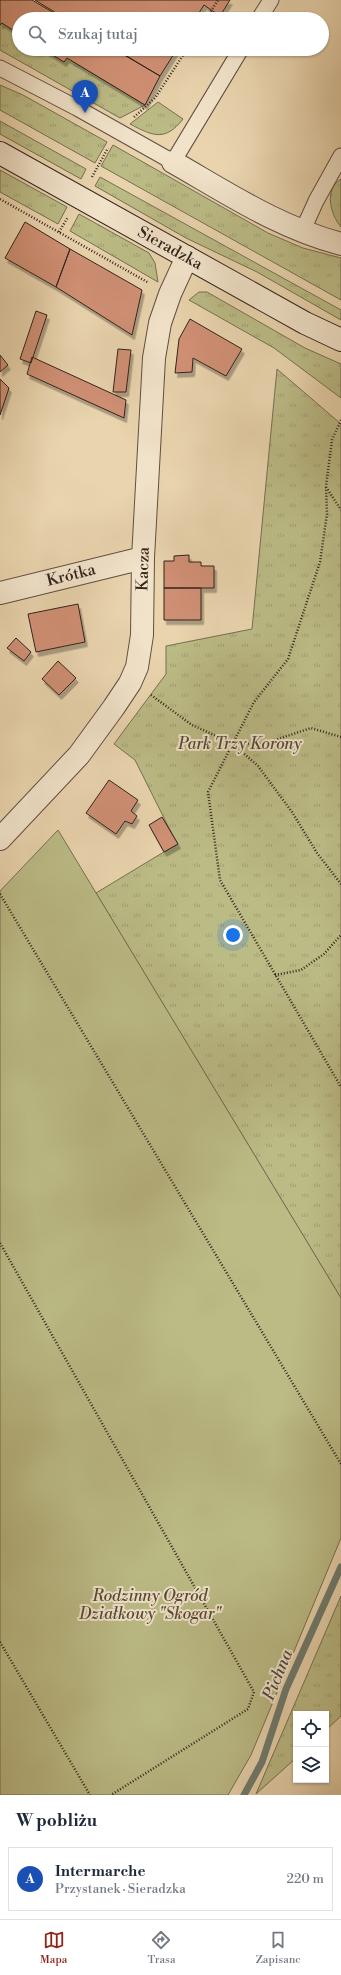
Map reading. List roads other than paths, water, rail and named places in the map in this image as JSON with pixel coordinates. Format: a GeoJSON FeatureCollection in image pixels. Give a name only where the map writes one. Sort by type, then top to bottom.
{"type":"FeatureCollection","features":[{"type":"Feature","properties":{"kind":"street","name":"Sieradzka"},"geometry":{"type":"LineString","coordinates":[[0,153],[305,323],[341,340]]}},
{"type":"Feature","properties":{"kind":"street"},"geometry":{"type":"LineString","coordinates":[[173,162],[273,220],[302,232],[341,244]]}},
{"type":"Feature","properties":{"kind":"street","name":"Kacza"},"geometry":{"type":"LineString","coordinates":[[0,839],[79,755],[130,683],[137,667],[142,634],[143,558],[154,358],[160,323],[170,294],[188,257]]}},
{"type":"Feature","properties":{"kind":"street","name":"Krótka"},"geometry":{"type":"LineString","coordinates":[[0,593],[143,558]]}},
{"type":"Feature","properties":{"kind":"lane"},"geometry":{"type":"LineString","coordinates":[[263,12],[271,0]]}},
{"type":"Feature","properties":{"kind":"lane"},"geometry":{"type":"LineString","coordinates":[[0,68],[77,108],[173,162],[237,56]]}},
{"type":"Feature","properties":{"kind":"lane"},"geometry":{"type":"LineString","coordinates":[[302,232],[316,201],[341,156]]}},
{"type":"Feature","properties":{"kind":"waterway","name":"Pichna"},"geometry":{"type":"LineString","coordinates":[[244,1795],[262,1762],[286,1689],[341,1567]]}},
{"type":"Feature","properties":{"kind":"place","name":"Intermarche"},"geometry":{"type":"Point","coordinates":[85,113]}},
{"type":"Feature","properties":{"kind":"park label","name":"Park Trzy Korony"},"geometry":{"type":"Point","coordinates":[240,744]}},
{"type":"Feature","properties":{"kind":"park label","name":"Rodzinny Ogród Działkowy \"Skogar\""},"geometry":{"type":"Point","coordinates":[150,1605]}}]}
